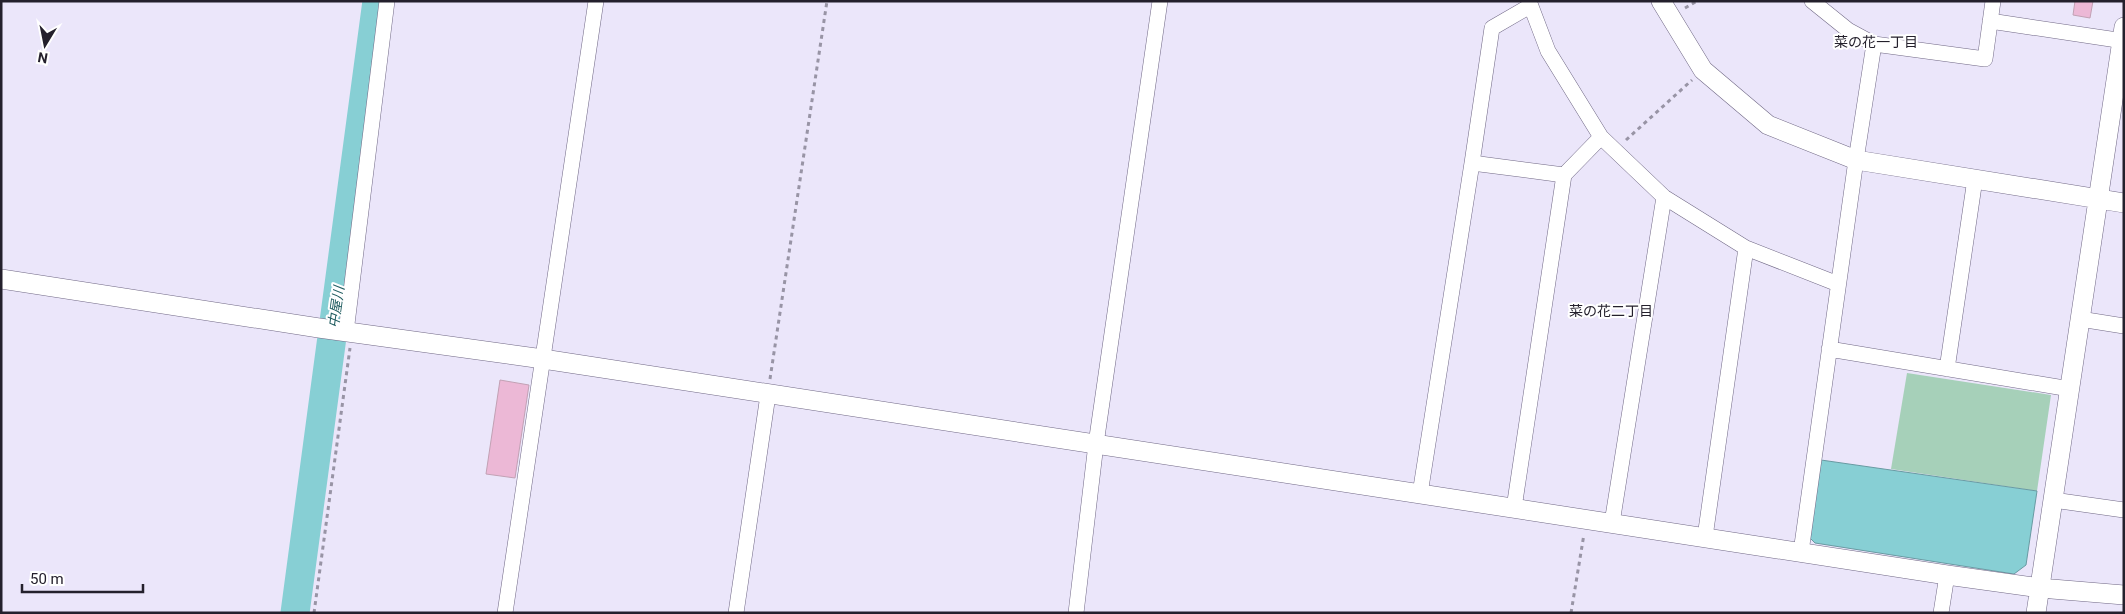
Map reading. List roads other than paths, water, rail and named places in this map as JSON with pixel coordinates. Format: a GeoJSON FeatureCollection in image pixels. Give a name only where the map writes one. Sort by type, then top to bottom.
{"type":"FeatureCollection","features":[{"type":"Feature","properties":{"kind":"street"},"geometry":{"type":"LineString","coordinates":[[346,332],[387,1]]}},
{"type":"Feature","properties":{"kind":"street"},"geometry":{"type":"LineString","coordinates":[[504,613],[596,1]]}},
{"type":"Feature","properties":{"kind":"street"},"geometry":{"type":"LineString","coordinates":[[1076,613],[1096,444],[1160,1]]}},
{"type":"Feature","properties":{"kind":"street"},"geometry":{"type":"LineString","coordinates":[[1661,1],[1703,70],[1768,125],[1856,160],[2124,203]]}},
{"type":"Feature","properties":{"kind":"street"},"geometry":{"type":"LineString","coordinates":[[1812,1],[1848,30],[1874,44],[1985,60],[1993,1]]}},
{"type":"Feature","properties":{"kind":"street"},"geometry":{"type":"LineString","coordinates":[[1420,494],[1492,28],[1529,4],[1548,51],[1601,137],[1664,197],[1746,248],[1838,284]]}},
{"type":"Feature","properties":{"kind":"street"},"geometry":{"type":"LineString","coordinates":[[1990,21],[2123,36],[2036,613]]}},
{"type":"Feature","properties":{"kind":"street"},"geometry":{"type":"LineString","coordinates":[[1801,552],[1874,44]]}},
{"type":"Feature","properties":{"kind":"street"},"geometry":{"type":"LineString","coordinates":[[1514,508],[1564,176],[1601,137]]}},
{"type":"Feature","properties":{"kind":"street"},"geometry":{"type":"LineString","coordinates":[[1472,163],[1564,176]]}},
{"type":"Feature","properties":{"kind":"street"},"geometry":{"type":"LineString","coordinates":[[1947,369],[1975,179]]}},
{"type":"Feature","properties":{"kind":"street"},"geometry":{"type":"LineString","coordinates":[[1612,523],[1664,197]]}},
{"type":"Feature","properties":{"kind":"street"},"geometry":{"type":"LineString","coordinates":[[1705,537],[1746,248]]}},
{"type":"Feature","properties":{"kind":"street"},"geometry":{"type":"LineString","coordinates":[[1,279],[346,332],[543,359],[1947,575],[2040,588],[2124,595]]}},
{"type":"Feature","properties":{"kind":"street"},"geometry":{"type":"LineString","coordinates":[[2080,319],[2124,326]]}},
{"type":"Feature","properties":{"kind":"street"},"geometry":{"type":"LineString","coordinates":[[1829,349],[2070,389]]}},
{"type":"Feature","properties":{"kind":"street"},"geometry":{"type":"LineString","coordinates":[[736,613],[768,394]]}},
{"type":"Feature","properties":{"kind":"street"},"geometry":{"type":"LineString","coordinates":[[2053,500],[2124,510]]}},
{"type":"Feature","properties":{"kind":"street"},"geometry":{"type":"LineString","coordinates":[[1941,613],[1947,575]]}},
{"type":"Feature","properties":{"kind":"waterway","name":"中屋川"},"geometry":{"type":"LineString","coordinates":[[295,613],[377,1]]}},
{"type":"Feature","properties":{"kind":"district","name":"菜の花一丁目"},"geometry":{"type":"Point","coordinates":[1876,42]}},
{"type":"Feature","properties":{"kind":"district","name":"菜の花二丁目"},"geometry":{"type":"Point","coordinates":[1611,311]}}]}
